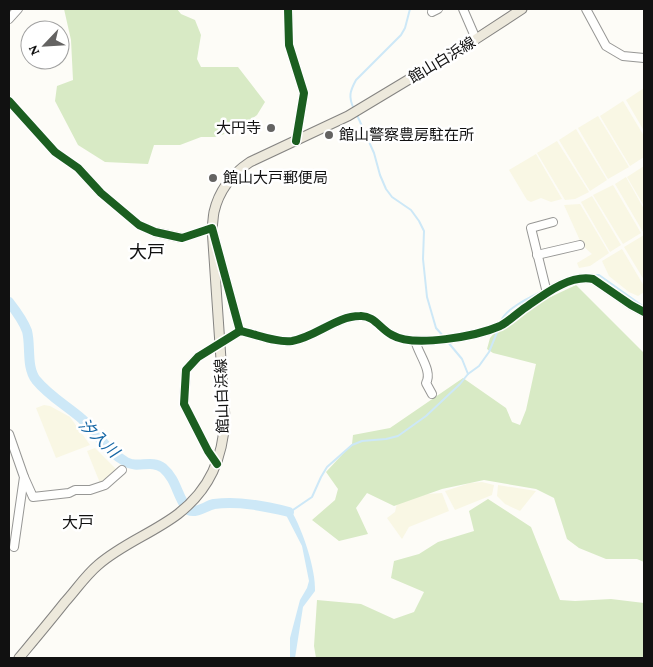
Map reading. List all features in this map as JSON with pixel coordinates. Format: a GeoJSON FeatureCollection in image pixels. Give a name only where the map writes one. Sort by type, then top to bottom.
{"type":"FeatureCollection","features":[{"type":"Feature","properties":{"kind":"main road","name":"館山白浜線"},"geometry":{"type":"LineString","coordinates":[[19,658],[81,582],[96,567],[120,549],[178,513],[198,494],[217,464],[224,440],[225,418],[212,228],[218,201],[227,182],[250,162],[364,107],[522,9]]}},
{"type":"Feature","properties":{"kind":"street"},"geometry":{"type":"LineString","coordinates":[[9,19],[18,9]]}},
{"type":"Feature","properties":{"kind":"street"},"geometry":{"type":"LineString","coordinates":[[288,9],[289,46],[304,93],[296,141]]}},
{"type":"Feature","properties":{"kind":"street"},"geometry":{"type":"LineString","coordinates":[[463,9],[476,39]]}},
{"type":"Feature","properties":{"kind":"street"},"geometry":{"type":"LineString","coordinates":[[586,9],[606,46],[623,56],[644,58]]}},
{"type":"Feature","properties":{"kind":"street"},"geometry":{"type":"LineString","coordinates":[[9,101],[55,152],[78,168],[101,193],[140,225],[155,232],[182,238],[212,228],[240,331]]}},
{"type":"Feature","properties":{"kind":"street"},"geometry":{"type":"LineString","coordinates":[[545,290],[531,228],[553,222]]}},
{"type":"Feature","properties":{"kind":"street"},"geometry":{"type":"LineString","coordinates":[[537,255],[580,245]]}},
{"type":"Feature","properties":{"kind":"street"},"geometry":{"type":"LineString","coordinates":[[217,464],[208,451],[184,404],[186,370],[198,357],[240,331],[282,341],[293,341],[328,325],[360,316],[367,316],[391,335],[398,338],[438,340],[473,334],[498,326],[545,290],[570,281],[588,278],[593,279],[644,312]]}},
{"type":"Feature","properties":{"kind":"street"},"geometry":{"type":"LineString","coordinates":[[416,340],[421,357],[428,370],[429,378],[426,383],[432,394]]}},
{"type":"Feature","properties":{"kind":"street"},"geometry":{"type":"LineString","coordinates":[[9,434],[33,497],[39,498],[75,490],[90,490],[105,485],[122,470]]}},
{"type":"Feature","properties":{"kind":"street"},"geometry":{"type":"LineString","coordinates":[[14,546],[24,476]]}},
{"type":"Feature","properties":{"kind":"shaded area"},"geometry":{"type":"Polygon","coordinates":[[[644,88],[644,131],[626,100],[644,88]]]}},
{"type":"Feature","properties":{"kind":"shaded area"},"geometry":{"type":"Polygon","coordinates":[[[623,101],[644,136],[644,157],[630,166],[600,116],[623,101]]]}},
{"type":"Feature","properties":{"kind":"shaded area"},"geometry":{"type":"Polygon","coordinates":[[[598,116],[629,167],[608,179],[578,128],[598,116]]]}},
{"type":"Feature","properties":{"kind":"shaded area"},"geometry":{"type":"Polygon","coordinates":[[[576,129],[607,180],[590,191],[559,140],[576,129]]]}},
{"type":"Feature","properties":{"kind":"shaded area"},"geometry":{"type":"Polygon","coordinates":[[[557,141],[589,192],[575,199],[565,200],[537,153],[557,141]]]}},
{"type":"Feature","properties":{"kind":"shaded area"},"geometry":{"type":"Polygon","coordinates":[[[536,154],[562,199],[551,202],[541,198],[531,202],[527,200],[509,170],[536,154]]]}},
{"type":"Feature","properties":{"kind":"shaded area"},"geometry":{"type":"Polygon","coordinates":[[[644,166],[644,206],[627,177],[644,166]]]}},
{"type":"Feature","properties":{"kind":"shaded area"},"geometry":{"type":"Polygon","coordinates":[[[626,177],[644,209],[643,232],[615,184],[626,177]]]}},
{"type":"Feature","properties":{"kind":"shaded area"},"geometry":{"type":"Polygon","coordinates":[[[613,185],[641,233],[623,244],[593,195],[613,185]]]}},
{"type":"Feature","properties":{"kind":"shaded area"},"geometry":{"type":"Polygon","coordinates":[[[592,196],[621,245],[610,252],[581,202],[592,196]]]}},
{"type":"Feature","properties":{"kind":"shaded area"},"geometry":{"type":"Polygon","coordinates":[[[580,204],[609,253],[590,266],[579,268],[577,263],[592,254],[582,245],[564,205],[580,204]]]}},
{"type":"Feature","properties":{"kind":"shaded area"},"geometry":{"type":"Polygon","coordinates":[[[644,235],[644,280],[624,247],[644,235]]]}},
{"type":"Feature","properties":{"kind":"shaded area"},"geometry":{"type":"Polygon","coordinates":[[[622,249],[644,286],[644,292],[638,296],[629,292],[609,276],[602,261],[622,249]]]}},
{"type":"Feature","properties":{"kind":"shaded area"},"geometry":{"type":"Polygon","coordinates":[[[44,405],[50,406],[70,417],[90,445],[56,458],[36,408],[44,405]]]}},
{"type":"Feature","properties":{"kind":"shaded area"},"geometry":{"type":"Polygon","coordinates":[[[95,448],[117,470],[107,480],[100,483],[87,451],[95,448]]]}},
{"type":"Feature","properties":{"kind":"shaded area"},"geometry":{"type":"Polygon","coordinates":[[[482,482],[494,485],[492,495],[455,510],[445,491],[470,483],[482,482]]]}},
{"type":"Feature","properties":{"kind":"shaded area"},"geometry":{"type":"Polygon","coordinates":[[[498,485],[536,491],[520,511],[505,504],[497,496],[498,485]]]}},
{"type":"Feature","properties":{"kind":"shaded area"},"geometry":{"type":"Polygon","coordinates":[[[442,493],[449,511],[409,527],[402,539],[387,518],[395,512],[397,503],[427,494],[442,493]]]}},
{"type":"Feature","properties":{"kind":"green space"},"geometry":{"type":"Polygon","coordinates":[[[64,9],[177,9],[181,14],[195,20],[201,35],[197,59],[201,67],[238,67],[265,102],[257,115],[231,132],[215,137],[201,137],[180,145],[154,145],[148,164],[105,162],[78,145],[55,101],[57,86],[73,80],[70,20],[66,20],[64,9]]]}},
{"type":"Feature","properties":{"kind":"green space"},"geometry":{"type":"Polygon","coordinates":[[[576,285],[644,353],[644,562],[637,559],[606,559],[579,548],[567,539],[554,498],[536,489],[484,480],[442,489],[394,506],[367,493],[356,508],[368,534],[339,541],[312,520],[335,500],[338,489],[326,472],[352,444],[353,435],[390,428],[463,378],[506,408],[512,422],[520,425],[526,410],[536,364],[493,353],[487,349],[490,338],[508,317],[576,285]]]}},
{"type":"Feature","properties":{"kind":"green space"},"geometry":{"type":"Polygon","coordinates":[[[488,499],[531,527],[560,600],[611,599],[644,603],[644,658],[316,658],[314,646],[317,600],[361,604],[394,619],[414,612],[424,592],[391,578],[394,561],[419,554],[438,542],[474,531],[469,511],[488,499]]]}},
{"type":"Feature","properties":{"kind":"water"},"geometry":{"type":"Polygon","coordinates":[[[277,509],[292,512],[308,551],[315,582],[315,591],[303,607],[295,658],[290,658],[290,638],[300,600],[309,581],[302,546],[286,515],[277,509]]]}},
{"type":"Feature","properties":{"kind":"waterway"},"geometry":{"type":"LineString","coordinates":[[354,109],[350,94],[352,87],[356,80],[401,35],[410,9]]}},
{"type":"Feature","properties":{"kind":"waterway"},"geometry":{"type":"LineString","coordinates":[[357,115],[374,153],[386,189],[392,197],[411,210],[424,231],[423,259],[427,297],[436,328],[444,337]]}},
{"type":"Feature","properties":{"kind":"waterway"},"geometry":{"type":"LineString","coordinates":[[584,275],[599,275],[644,307]]}},
{"type":"Feature","properties":{"kind":"waterway"},"geometry":{"type":"LineString","coordinates":[[501,321],[513,307],[543,291]]}},
{"type":"Feature","properties":{"kind":"waterway","name":"汐入川"},"geometry":{"type":"LineString","coordinates":[[9,302],[27,331],[31,369],[41,386],[82,419],[108,448],[120,458],[135,465],[154,464],[163,468],[174,483],[181,500],[188,510],[198,510],[214,504],[233,503],[289,512]]}},
{"type":"Feature","properties":{"kind":"waterway"},"geometry":{"type":"LineString","coordinates":[[290,512],[312,497],[327,467],[352,445],[362,441],[398,436],[426,416],[468,374],[479,366],[489,352],[498,330]]}},
{"type":"Feature","properties":{"kind":"waterway"},"geometry":{"type":"LineString","coordinates":[[447,341],[462,359],[468,374]]}},
{"type":"Feature","properties":{"kind":"cycle path"},"geometry":{"type":"LineString","coordinates":[[288,9],[289,45],[304,93],[296,141]]}},
{"type":"Feature","properties":{"kind":"cycle path"},"geometry":{"type":"LineString","coordinates":[[9,101],[55,152],[78,168],[101,193],[139,225],[155,232],[182,238],[212,228],[240,331]]}},
{"type":"Feature","properties":{"kind":"cycle path"},"geometry":{"type":"LineString","coordinates":[[217,464],[208,451],[184,404],[186,370],[198,357],[240,331],[273,340],[292,341],[301,339],[343,319],[365,316],[373,320],[388,333],[402,339],[430,341],[462,337],[500,326],[555,288],[584,278],[593,279],[644,312]]}},
{"type":"Feature","properties":{"kind":"place","name":"大円寺"},"geometry":{"type":"Point","coordinates":[271,128]}},
{"type":"Feature","properties":{"kind":"place","name":"館山警察豊房駐在所"},"geometry":{"type":"Point","coordinates":[329,135]}},
{"type":"Feature","properties":{"kind":"place","name":"館山大戸郵便局"},"geometry":{"type":"Point","coordinates":[213,178]}},
{"type":"Feature","properties":{"kind":"district","name":"大戸"},"geometry":{"type":"Point","coordinates":[147,252]}},
{"type":"Feature","properties":{"kind":"district","name":"大戸"},"geometry":{"type":"Point","coordinates":[78,522]}}]}
